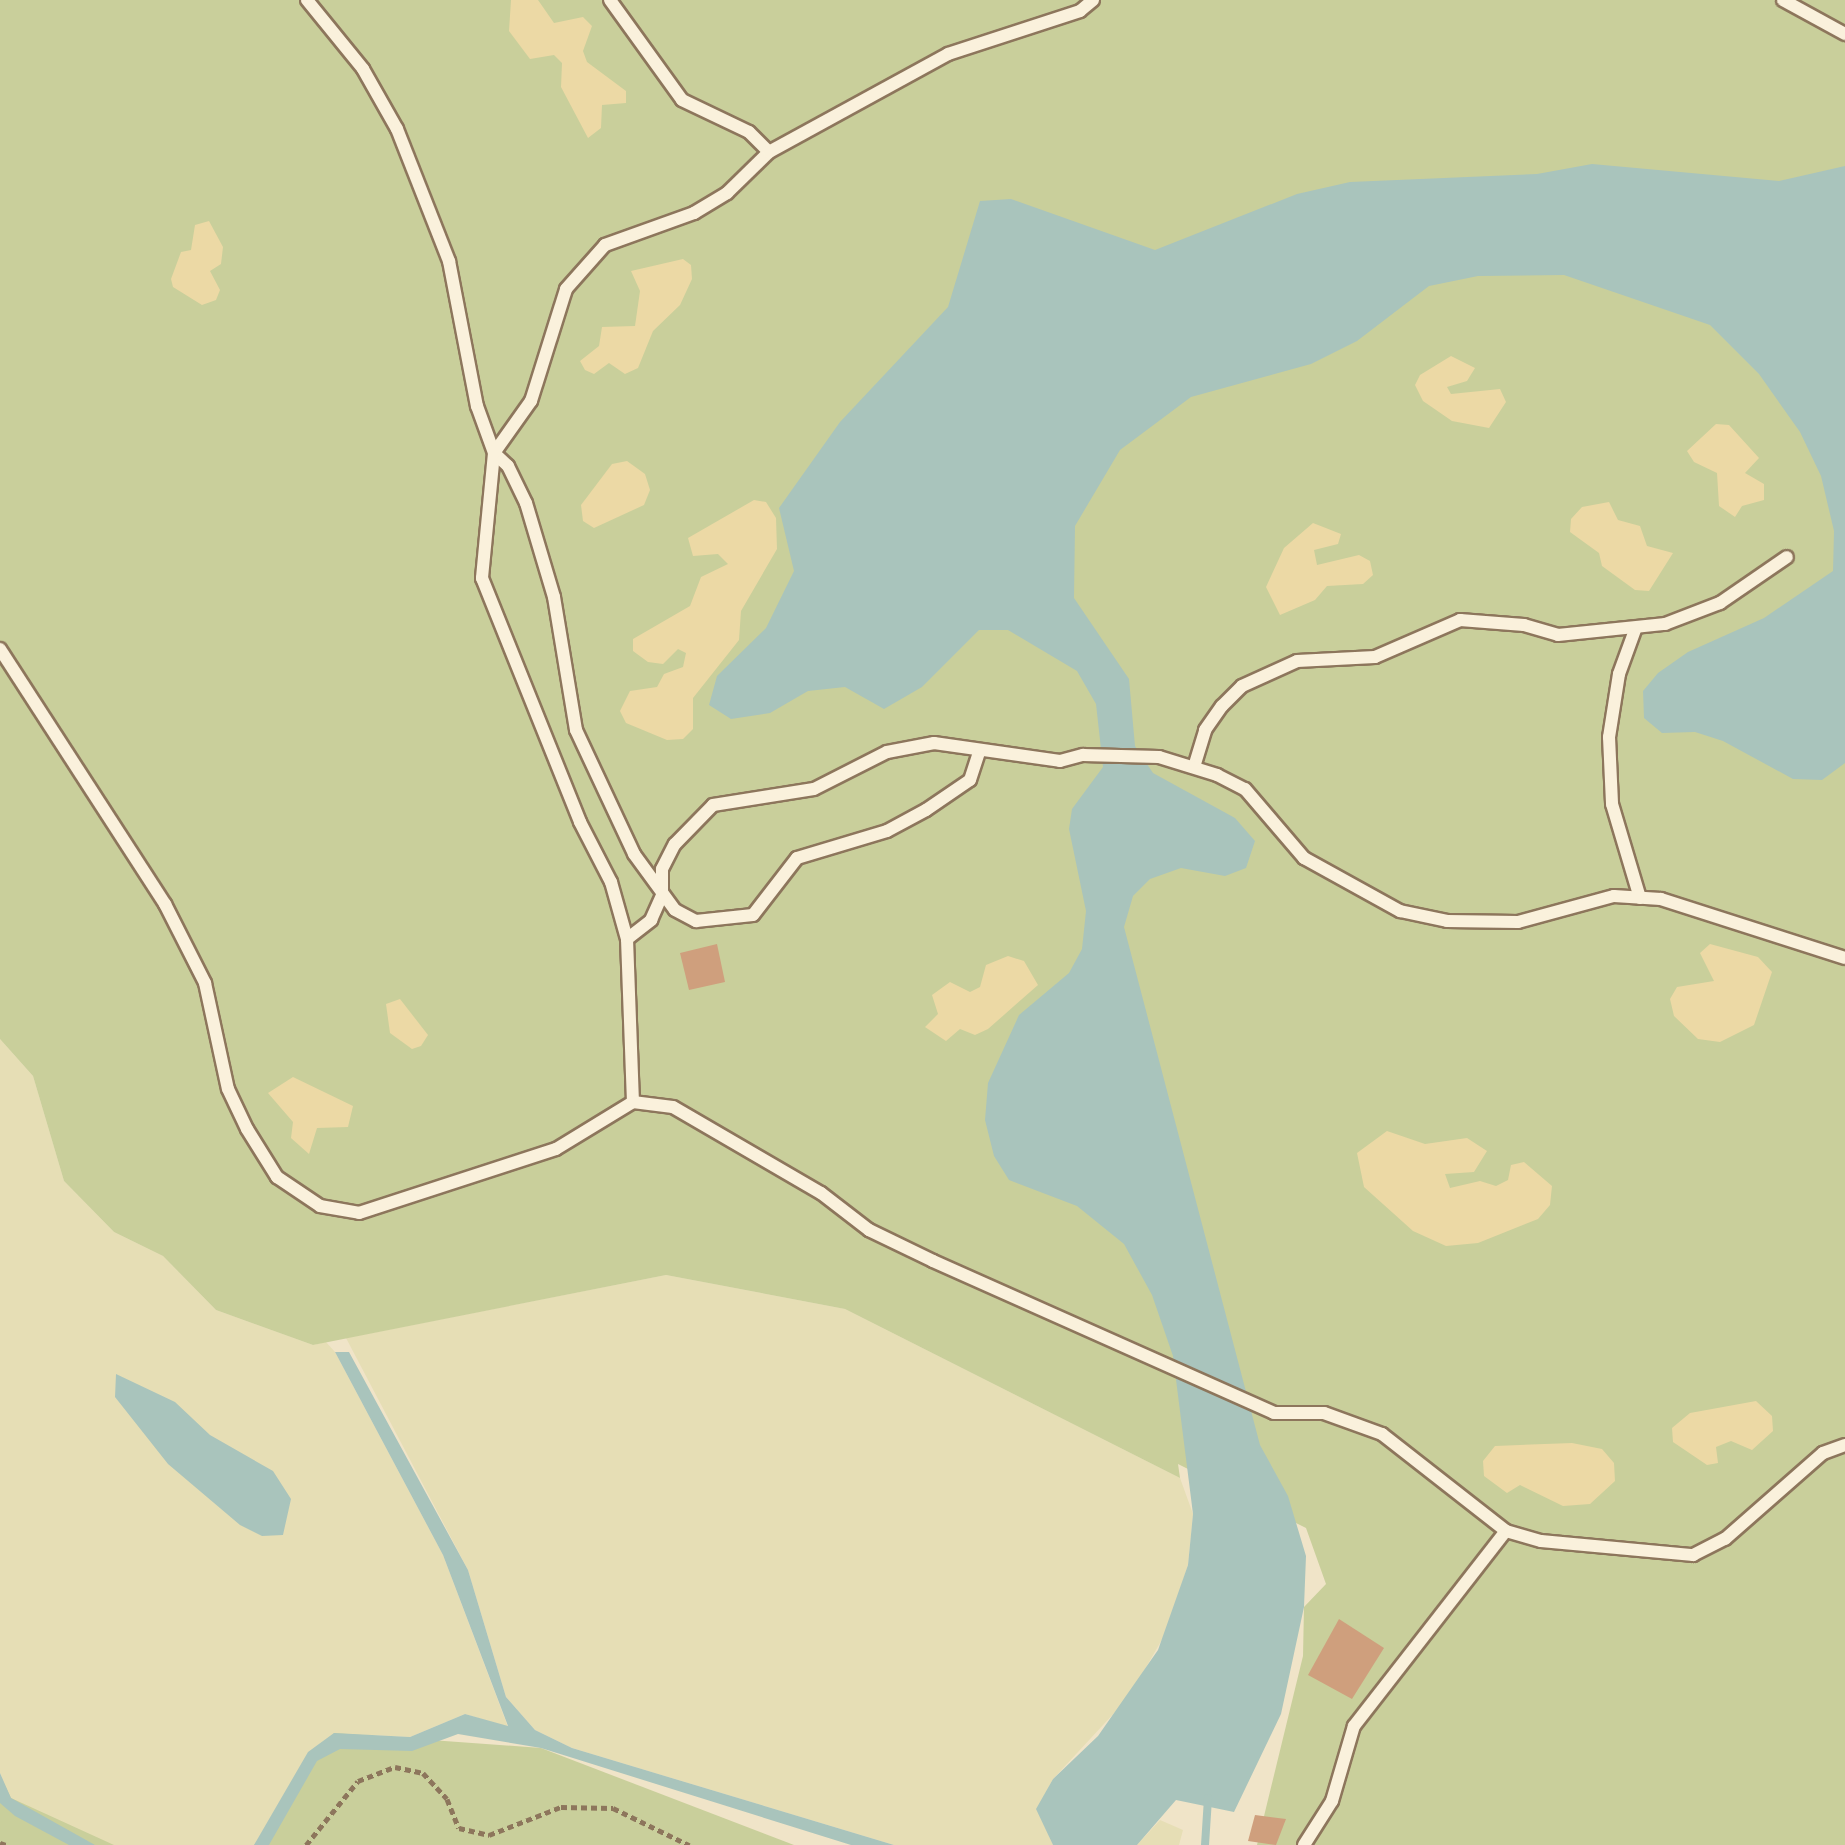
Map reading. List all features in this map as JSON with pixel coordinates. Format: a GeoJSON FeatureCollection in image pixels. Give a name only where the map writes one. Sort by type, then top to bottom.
{"type":"FeatureCollection","features":[{"type":"Feature","properties":{"kind":"lane"},"geometry":{"type":"LineString","coordinates":[[307,0],[363,69],[416,175],[449,261],[477,406],[494,453],[482,578],[580,822],[611,882],[627,939],[633,1102]]}},
{"type":"Feature","properties":{"kind":"lane"},"geometry":{"type":"LineString","coordinates":[[610,0],[682,100],[749,132],[769,152]]}},
{"type":"Feature","properties":{"kind":"lane"},"geometry":{"type":"LineString","coordinates":[[494,453],[531,401],[566,289],[583,262],[605,245],[716,200],[769,152],[948,54],[1080,11],[1093,0]]}},
{"type":"Feature","properties":{"kind":"lane"},"geometry":{"type":"LineString","coordinates":[[1783,0],[1845,34]]}},
{"type":"Feature","properties":{"kind":"lane"},"geometry":{"type":"LineString","coordinates":[[494,453],[508,466],[530,517],[554,597],[576,730],[634,854],[662,895],[696,921],[753,915],[797,858],[887,831],[926,810],[970,780],[979,753]]}},
{"type":"Feature","properties":{"kind":"lane"},"geometry":{"type":"LineString","coordinates":[[1194,767],[1205,730],[1222,706],[1242,686],[1297,661],[1375,657],[1460,620],[1524,625],[1558,635],[1635,630],[1720,603],[1787,557]]}},
{"type":"Feature","properties":{"kind":"lane"},"geometry":{"type":"LineString","coordinates":[[1635,630],[1619,674],[1609,737],[1612,804],[1640,898]]}},
{"type":"Feature","properties":{"kind":"lane"},"geometry":{"type":"LineString","coordinates":[[0,649],[165,904],[205,983],[228,1089],[277,1177],[320,1206],[359,1213],[556,1149],[633,1102],[673,1107],[821,1193],[869,1230],[1274,1413],[1324,1413],[1382,1434],[1506,1531],[1541,1541],[1693,1555],[1725,1539],[1823,1453],[1845,1445]]}},
{"type":"Feature","properties":{"kind":"lane"},"geometry":{"type":"LineString","coordinates":[[627,939],[651,920],[662,895],[662,869],[675,844],[713,805],[814,789],[887,752],[934,743],[979,753],[1060,761],[1083,755],[1159,757],[1194,767],[1245,789],[1304,858],[1400,911],[1447,921],[1518,922],[1614,896],[1640,898],[1747,923],[1845,958]]}},
{"type":"Feature","properties":{"kind":"lane"},"geometry":{"type":"LineString","coordinates":[[1304,1845],[1332,1801],[1354,1726],[1506,1531]]}},
{"type":"Feature","properties":{"kind":"path"},"geometry":{"type":"LineString","coordinates":[[306,1845],[358,1781],[395,1767],[423,1773],[447,1799],[459,1828],[489,1835],[561,1807],[613,1808],[689,1845]]}},
{"type":"Feature","properties":{"kind":"shaded area"},"geometry":{"type":"Polygon","coordinates":[[[0,1039],[33,1076],[64,1181],[114,1232],[163,1256],[216,1310],[313,1345],[326,1342],[335,1352],[443,1555],[508,1727],[465,1714],[410,1737],[372,1735],[274,1813],[254,1845],[95,1845],[10,1798],[0,1773],[0,1039]]]}},
{"type":"Feature","properties":{"kind":"shaded area"},"geometry":{"type":"Polygon","coordinates":[[[666,1275],[845,1309],[1180,1478],[1193,1514],[1188,1565],[1168,1629],[1129,1697],[1053,1779],[1037,1809],[1053,1845],[894,1845],[572,1748],[535,1730],[506,1697],[468,1570],[346,1338],[666,1275]]]}},
{"type":"Feature","properties":{"kind":"shaded area"},"geometry":{"type":"Polygon","coordinates":[[[1160,1820],[1183,1830],[1179,1845],[1137,1845],[1160,1820]]]}},
{"type":"Feature","properties":{"kind":"green space"},"geometry":{"type":"Polygon","coordinates":[[[0,0],[1845,0],[1845,1845],[1257,1845],[1303,1656],[1304,1607],[1326,1584],[1306,1528],[1178,1464],[1180,1478],[845,1309],[666,1275],[313,1345],[216,1310],[163,1256],[114,1232],[64,1181],[33,1076],[0,1039],[0,0]]]}},
{"type":"Feature","properties":{"kind":"green space"},"geometry":{"type":"Polygon","coordinates":[[[334,1733],[541,1748],[794,1845],[254,1845],[334,1733]]]}},
{"type":"Feature","properties":{"kind":"green space"},"geometry":{"type":"Polygon","coordinates":[[[0,1775],[11,1798],[114,1845],[0,1845],[0,1775]]]}},
{"type":"Feature","properties":{"kind":"sand"},"geometry":{"type":"Polygon","coordinates":[[[511,0],[538,0],[554,23],[583,17],[592,26],[583,51],[587,62],[626,91],[626,103],[602,105],[601,128],[588,138],[561,87],[562,63],[554,55],[530,59],[509,31],[511,0]]]}},
{"type":"Feature","properties":{"kind":"sand"},"geometry":{"type":"Polygon","coordinates":[[[209,221],[223,247],[221,264],[210,271],[220,290],[216,300],[202,305],[173,287],[171,279],[181,252],[191,250],[195,225],[209,221]]]}},
{"type":"Feature","properties":{"kind":"sand"},"geometry":{"type":"Polygon","coordinates":[[[683,259],[691,265],[692,279],[680,305],[653,331],[638,368],[625,374],[609,363],[594,374],[585,370],[580,361],[599,346],[602,327],[635,326],[640,291],[631,271],[683,259]]]}},
{"type":"Feature","properties":{"kind":"sand"},"geometry":{"type":"Polygon","coordinates":[[[1451,356],[1475,368],[1467,381],[1447,387],[1451,394],[1500,389],[1506,402],[1489,428],[1452,421],[1423,401],[1415,385],[1420,375],[1451,356]]]}},
{"type":"Feature","properties":{"kind":"sand"},"geometry":{"type":"Polygon","coordinates":[[[1716,424],[1729,425],[1759,458],[1745,473],[1764,484],[1764,500],[1742,506],[1735,517],[1719,506],[1717,473],[1694,462],[1687,451],[1716,424]]]}},
{"type":"Feature","properties":{"kind":"sand"},"geometry":{"type":"Polygon","coordinates":[[[627,461],[645,474],[650,490],[644,505],[594,528],[583,521],[581,505],[612,464],[627,461]]]}},
{"type":"Feature","properties":{"kind":"sand"},"geometry":{"type":"Polygon","coordinates":[[[754,500],[766,502],[776,518],[777,549],[741,611],[739,640],[693,698],[693,729],[683,739],[667,740],[626,723],[620,711],[630,691],[657,687],[664,674],[683,667],[686,653],[678,649],[663,664],[648,662],[633,651],[633,639],[690,606],[701,577],[728,564],[718,554],[693,556],[688,538],[754,500]]]}},
{"type":"Feature","properties":{"kind":"sand"},"geometry":{"type":"Polygon","coordinates":[[[1609,502],[1618,520],[1640,526],[1647,546],[1673,553],[1649,591],[1635,590],[1602,566],[1599,553],[1570,532],[1571,519],[1582,507],[1609,502]]]}},
{"type":"Feature","properties":{"kind":"sand"},"geometry":{"type":"Polygon","coordinates":[[[1313,523],[1341,534],[1338,544],[1314,550],[1317,565],[1359,555],[1370,561],[1373,575],[1363,584],[1327,586],[1315,600],[1280,615],[1266,587],[1284,548],[1313,523]]]}},
{"type":"Feature","properties":{"kind":"sand"},"geometry":{"type":"Polygon","coordinates":[[[1710,944],[1758,957],[1772,972],[1754,1025],[1720,1042],[1698,1039],[1674,1016],[1670,999],[1677,987],[1714,981],[1700,953],[1710,944]]]}},
{"type":"Feature","properties":{"kind":"sand"},"geometry":{"type":"Polygon","coordinates":[[[1008,956],[1024,961],[1038,985],[988,1029],[975,1035],[960,1029],[946,1041],[925,1027],[938,1014],[932,995],[950,982],[970,992],[980,987],[986,965],[1008,956]]]}},
{"type":"Feature","properties":{"kind":"sand"},"geometry":{"type":"Polygon","coordinates":[[[400,999],[428,1035],[421,1046],[412,1049],[390,1033],[386,1004],[400,999]]]}},
{"type":"Feature","properties":{"kind":"sand"},"geometry":{"type":"Polygon","coordinates":[[[293,1077],[353,1106],[348,1127],[317,1128],[309,1154],[291,1138],[293,1122],[268,1093],[293,1077]]]}},
{"type":"Feature","properties":{"kind":"sand"},"geometry":{"type":"Polygon","coordinates":[[[1387,1131],[1425,1144],[1467,1138],[1487,1151],[1474,1172],[1445,1174],[1450,1188],[1480,1181],[1496,1186],[1508,1180],[1511,1165],[1524,1162],[1552,1186],[1550,1205],[1538,1219],[1478,1243],[1446,1246],[1413,1231],[1364,1187],[1357,1153],[1387,1131]]]}},
{"type":"Feature","properties":{"kind":"sand"},"geometry":{"type":"Polygon","coordinates":[[[1756,1401],[1772,1416],[1773,1431],[1752,1450],[1731,1441],[1716,1447],[1718,1463],[1707,1465],[1673,1442],[1672,1428],[1690,1413],[1756,1401]]]}},
{"type":"Feature","properties":{"kind":"sand"},"geometry":{"type":"Polygon","coordinates":[[[1572,1443],[1602,1449],[1614,1463],[1615,1481],[1590,1504],[1563,1506],[1520,1485],[1507,1493],[1484,1476],[1483,1461],[1495,1446],[1572,1443]]]}},
{"type":"Feature","properties":{"kind":"water"},"geometry":{"type":"Polygon","coordinates":[[[1592,164],[1779,181],[1845,166],[1845,763],[1822,780],[1793,779],[1723,741],[1695,732],[1662,733],[1644,718],[1643,691],[1658,673],[1688,652],[1764,618],[1833,571],[1834,531],[1821,476],[1800,432],[1759,374],[1710,325],[1564,275],[1478,276],[1429,286],[1357,341],[1311,364],[1191,397],[1120,450],[1075,526],[1074,598],[1129,679],[1135,746],[1153,773],[1235,818],[1255,841],[1246,868],[1225,876],[1181,868],[1150,879],[1133,896],[1124,927],[1260,1445],[1288,1496],[1306,1556],[1304,1607],[1281,1714],[1234,1812],[1176,1800],[1137,1845],[1053,1845],[1036,1809],[1053,1779],[1098,1736],[1158,1650],[1188,1565],[1193,1514],[1173,1356],[1152,1295],[1124,1244],[1077,1206],[1009,1180],[994,1156],[985,1120],[988,1083],[1019,1015],[1069,973],[1082,949],[1086,911],[1069,829],[1072,809],[1103,767],[1096,704],[1077,671],[1008,630],[979,630],[922,687],[884,709],[845,687],[808,691],[770,713],[731,719],[709,705],[717,676],[766,628],[794,571],[779,508],[840,422],[948,307],[980,201],[1011,199],[1155,250],[1297,194],[1350,182],[1537,174],[1592,164]]]}},
{"type":"Feature","properties":{"kind":"water"},"geometry":{"type":"Polygon","coordinates":[[[335,1352],[349,1352],[468,1570],[506,1697],[535,1730],[572,1748],[894,1845],[851,1845],[541,1748],[458,1734],[412,1751],[340,1749],[317,1761],[269,1845],[254,1845],[308,1752],[334,1733],[410,1737],[465,1714],[508,1726],[443,1555],[335,1352]]]}},
{"type":"Feature","properties":{"kind":"water"},"geometry":{"type":"Polygon","coordinates":[[[116,1374],[175,1402],[210,1435],[273,1471],[291,1499],[283,1535],[262,1536],[240,1525],[168,1464],[115,1397],[116,1374]]]}},
{"type":"Feature","properties":{"kind":"water"},"geometry":{"type":"Polygon","coordinates":[[[0,1773],[11,1798],[95,1845],[69,1845],[15,1816],[0,1803],[0,1773]]]}},
{"type":"Feature","properties":{"kind":"building"},"geometry":{"type":"Polygon","coordinates":[[[717,944],[725,982],[689,990],[680,953],[717,944]]]}},
{"type":"Feature","properties":{"kind":"building"},"geometry":{"type":"Polygon","coordinates":[[[1339,1619],[1384,1648],[1352,1699],[1308,1675],[1339,1619]]]}},
{"type":"Feature","properties":{"kind":"building"},"geometry":{"type":"Polygon","coordinates":[[[1255,1815],[1286,1819],[1276,1845],[1248,1841],[1255,1815]]]}},
{"type":"Feature","properties":{"kind":"waterway"},"geometry":{"type":"LineString","coordinates":[[1205,1845],[1208,1798]]}}]}
